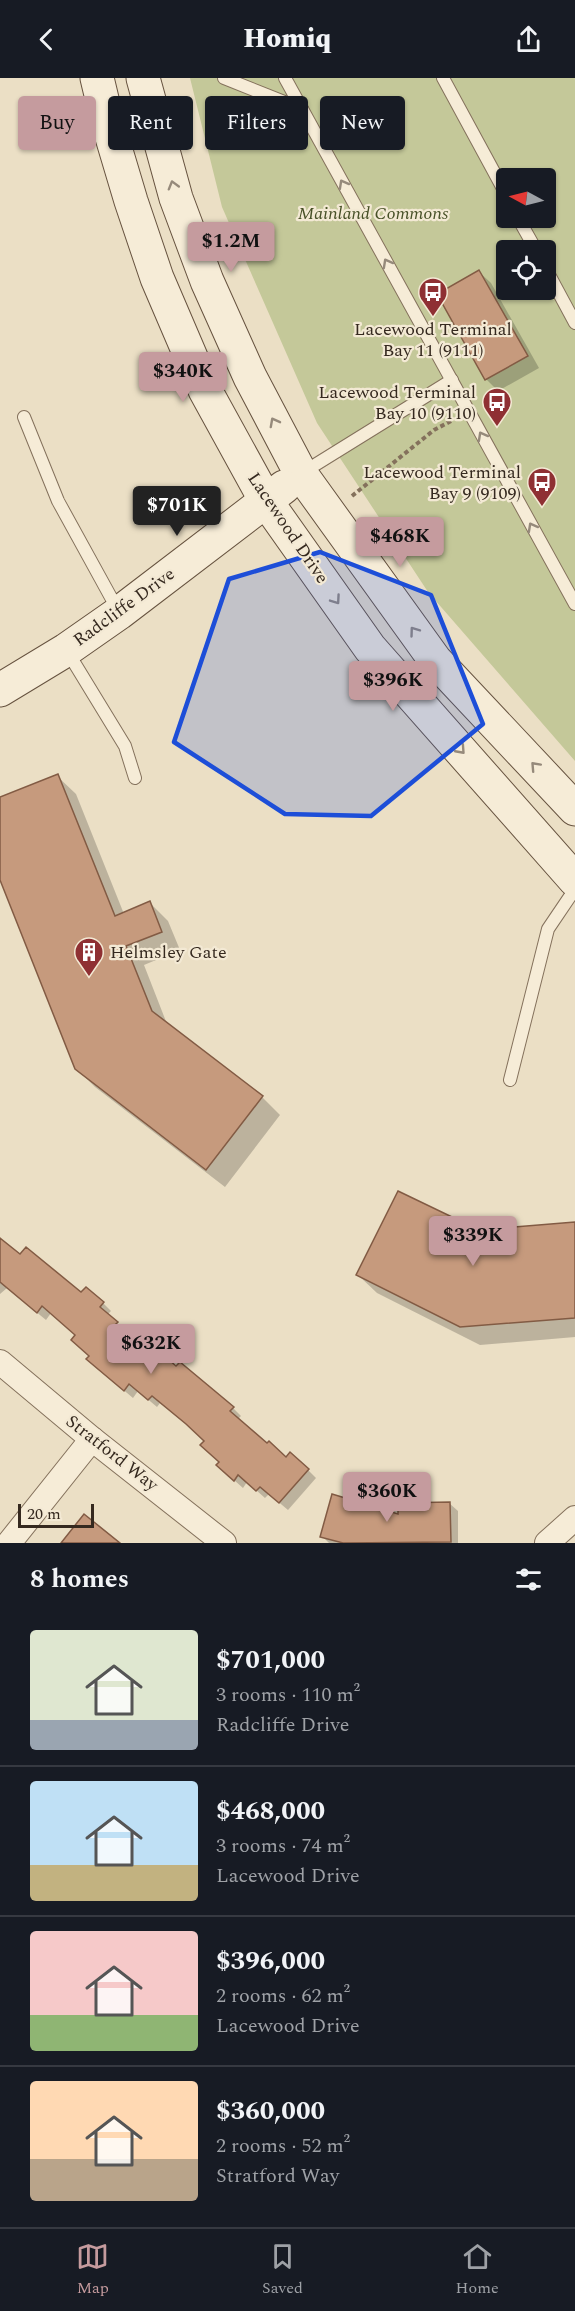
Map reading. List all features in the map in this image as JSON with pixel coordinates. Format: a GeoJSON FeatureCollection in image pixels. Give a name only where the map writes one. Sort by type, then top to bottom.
{"type":"FeatureCollection","features":[{"type":"Feature","properties":{"kind":"main road","name":"Lacewood Drive"},"geometry":{"type":"LineString","coordinates":[[97,78],[127,190],[156,278],[206,390],[266,501],[370,648],[575,880]]}},
{"type":"Feature","properties":{"kind":"main road"},"geometry":{"type":"LineString","coordinates":[[143,78],[176,198],[207,281],[250,376],[301,474],[435,660],[575,809]]}},
{"type":"Feature","properties":{"kind":"main road","name":"Radcliffe Drive"},"geometry":{"type":"LineString","coordinates":[[0,690],[66,650],[119,613],[301,474]]}},
{"type":"Feature","properties":{"kind":"street","name":"Stratford Way"},"geometry":{"type":"LineString","coordinates":[[0,1362],[92,1439],[224,1543]]}},
{"type":"Feature","properties":{"kind":"street"},"geometry":{"type":"LineString","coordinates":[[9,1543],[92,1439]]}},
{"type":"Feature","properties":{"kind":"street"},"geometry":{"type":"LineString","coordinates":[[553,1542],[575,1518]]}},
{"type":"Feature","properties":{"kind":"lane"},"geometry":{"type":"LineString","coordinates":[[224,78],[269,96]]}},
{"type":"Feature","properties":{"kind":"lane"},"geometry":{"type":"LineString","coordinates":[[285,78],[295,96]]}},
{"type":"Feature","properties":{"kind":"lane"},"geometry":{"type":"LineString","coordinates":[[443,78],[496,176]]}},
{"type":"Feature","properties":{"kind":"lane"},"geometry":{"type":"LineString","coordinates":[[308,120],[575,604]]}},
{"type":"Feature","properties":{"kind":"lane"},"geometry":{"type":"LineString","coordinates":[[556,287],[575,322]]}},
{"type":"Feature","properties":{"kind":"lane"},"geometry":{"type":"LineString","coordinates":[[301,474],[452,381]]}},
{"type":"Feature","properties":{"kind":"lane"},"geometry":{"type":"LineString","coordinates":[[24,417],[58,501],[119,613]]}},
{"type":"Feature","properties":{"kind":"lane"},"geometry":{"type":"LineString","coordinates":[[66,650],[125,746],[135,778]]}},
{"type":"Feature","properties":{"kind":"lane"},"geometry":{"type":"LineString","coordinates":[[510,1080],[548,929],[575,889]]}},
{"type":"Feature","properties":{"kind":"path"},"geometry":{"type":"LineString","coordinates":[[351,497],[434,430],[469,412]]}},
{"type":"Feature","properties":{"kind":"highlighted area"},"geometry":{"type":"Polygon","coordinates":[[[320,552],[431,595],[483,724],[371,816],[285,814],[174,742],[229,579],[320,552]]]}},
{"type":"Feature","properties":{"kind":"green space","name":"Mainland Commons"},"geometry":{"type":"Polygon","coordinates":[[[190,78],[575,78],[575,761],[428,592],[317,423],[222,207],[208,150],[308,150],[308,96],[205,96],[205,138],[190,78]]]}},
{"type":"Feature","properties":{"kind":"building"},"geometry":{"type":"Polygon","coordinates":[[[479,270],[528,356],[485,380],[437,294],[479,270]]]}},
{"type":"Feature","properties":{"kind":"building","name":"Helmsley Gate"},"geometry":{"type":"Polygon","coordinates":[[[58,774],[115,916],[150,901],[162,932],[126,946],[152,1011],[263,1096],[206,1170],[75,1069],[0,880],[0,797],[58,774]]]}},
{"type":"Feature","properties":{"kind":"building"},"geometry":{"type":"Polygon","coordinates":[[[398,1191],[479,1230],[575,1222],[575,1318],[460,1327],[356,1275],[398,1191]]]}},
{"type":"Feature","properties":{"kind":"building"},"geometry":{"type":"Polygon","coordinates":[[[0,1238],[20,1254],[26,1247],[81,1292],[86,1287],[104,1302],[100,1307],[118,1322],[115,1325],[152,1357],[158,1350],[176,1366],[180,1362],[234,1407],[230,1411],[267,1443],[269,1441],[286,1457],[290,1452],[309,1469],[279,1503],[260,1487],[256,1491],[238,1475],[234,1481],[216,1465],[219,1462],[200,1445],[204,1441],[186,1424],[152,1396],[148,1400],[129,1384],[124,1391],[86,1359],[89,1356],[71,1340],[75,1335],[42,1306],[37,1313],[0,1282],[0,1238]]]}},
{"type":"Feature","properties":{"kind":"building"},"geometry":{"type":"Polygon","coordinates":[[[332,1494],[398,1514],[398,1503],[450,1502],[451,1542],[343,1543],[320,1537],[332,1494]]]}},
{"type":"Feature","properties":{"kind":"building"},"geometry":{"type":"Polygon","coordinates":[[[84,1514],[120,1543],[61,1543],[84,1514]]]}},
{"type":"Feature","properties":{"kind":"place","name":"Lacewood Terminal Bay 11 (9111)"},"geometry":{"type":"Point","coordinates":[433,318]}},
{"type":"Feature","properties":{"kind":"place","name":"Lacewood Terminal Bay 10 (9110)"},"geometry":{"type":"Point","coordinates":[497,428]}},
{"type":"Feature","properties":{"kind":"place","name":"Lacewood Terminal Bay 9 (9109)"},"geometry":{"type":"Point","coordinates":[542,508]}},
{"type":"Feature","properties":{"kind":"place","name":"Helmsley Gate"},"geometry":{"type":"Point","coordinates":[89,978]}}]}
